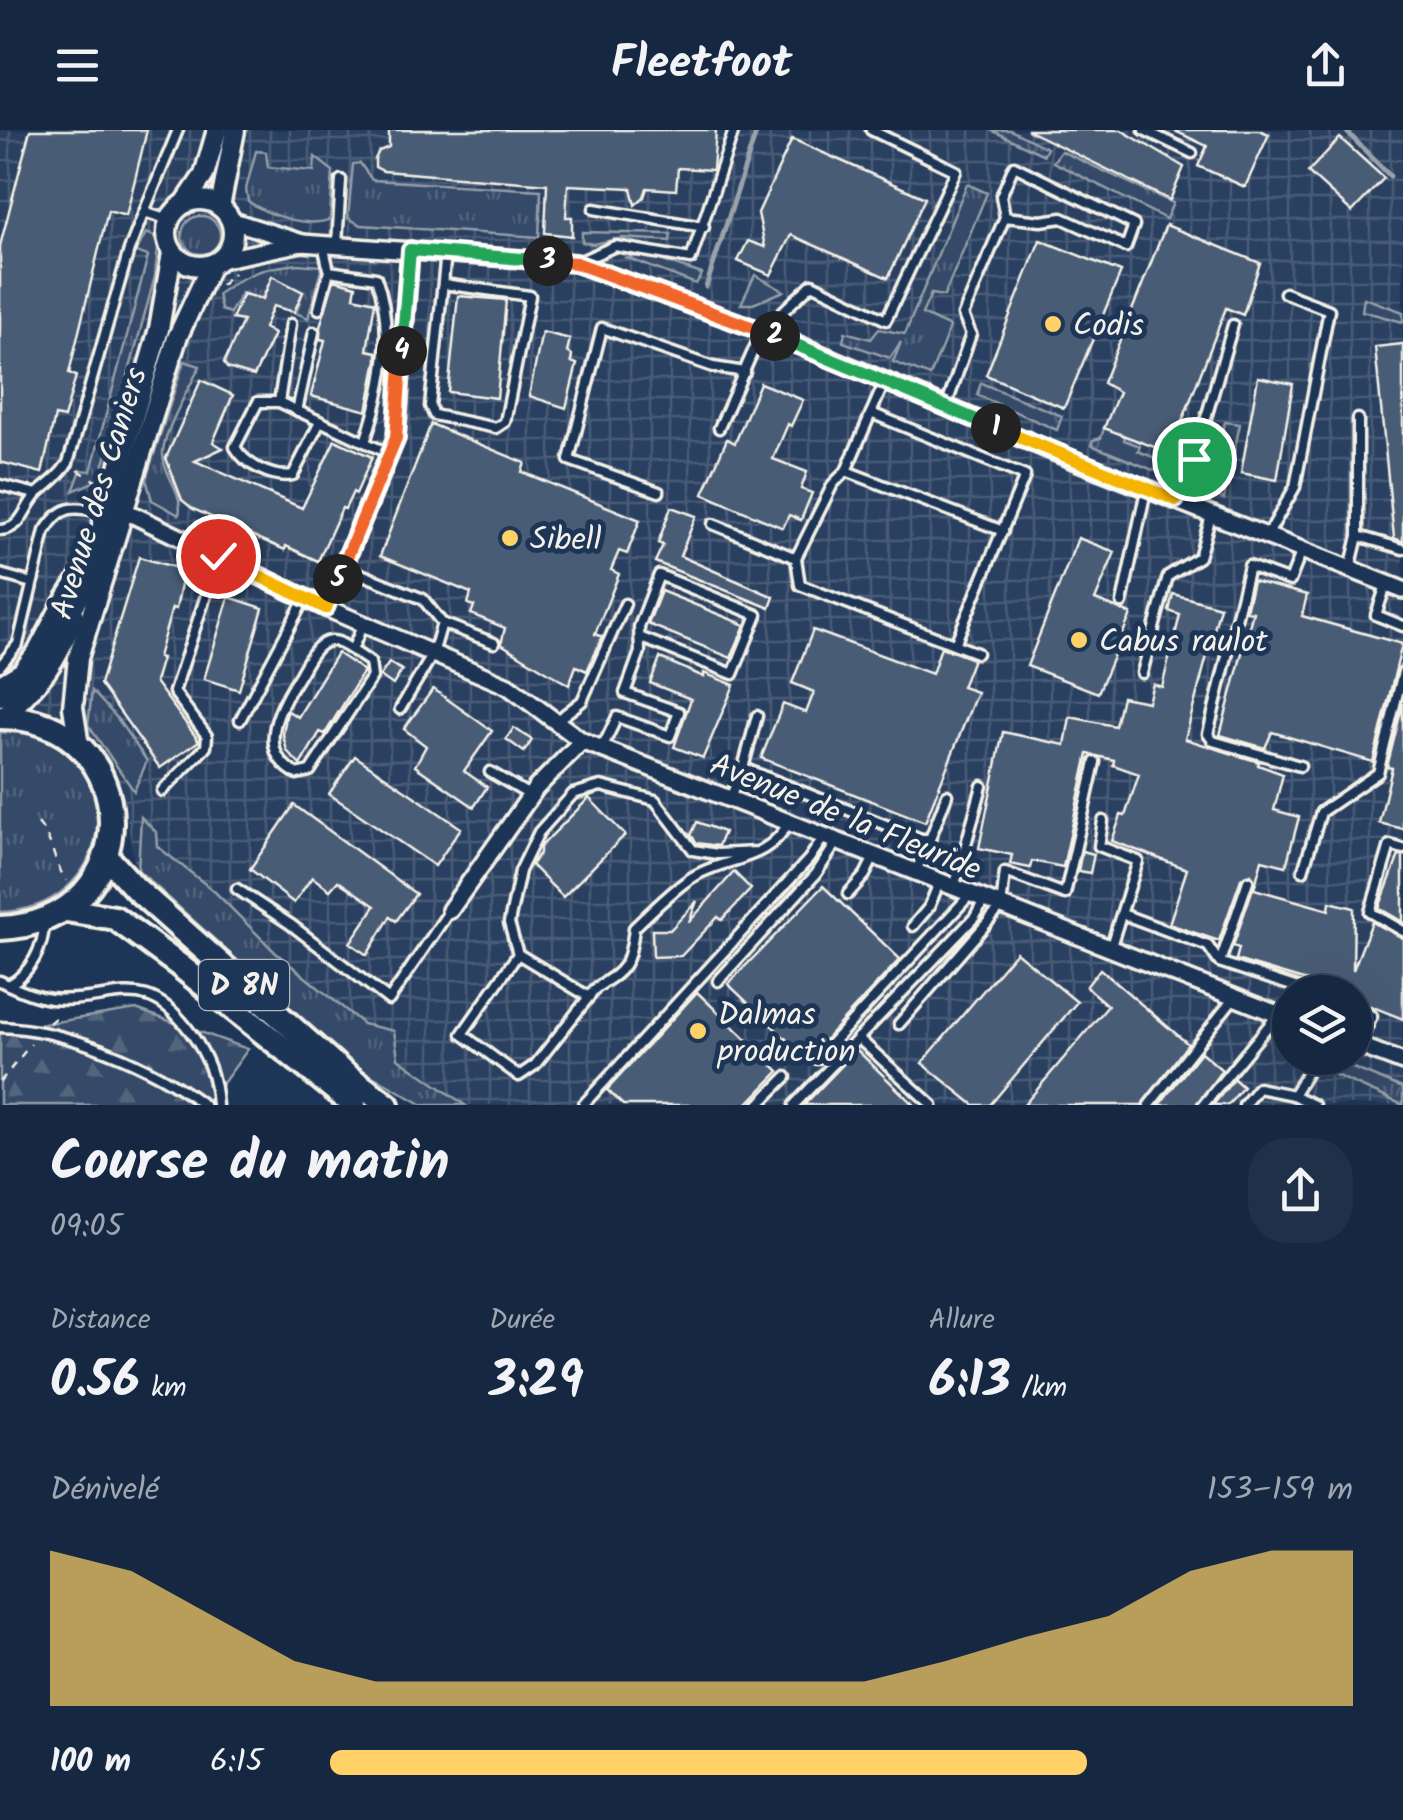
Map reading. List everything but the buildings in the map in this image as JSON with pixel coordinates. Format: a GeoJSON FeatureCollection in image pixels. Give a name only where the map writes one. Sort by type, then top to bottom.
{"type":"FeatureCollection","features":[{"type":"Feature","properties":{"kind":"highway"},"geometry":{"type":"LineString","coordinates":[[1,708],[42,654],[89,572]]}},
{"type":"Feature","properties":{"kind":"main road"},"geometry":{"type":"LineString","coordinates":[[0,928],[44,922],[68,898],[90,886],[107,856],[112,823],[106,789],[79,746],[52,727],[1,708]]}},
{"type":"Feature","properties":{"kind":"main road","name":"D 8N"},"geometry":{"type":"LineString","coordinates":[[107,856],[135,888],[340,1070],[387,1105]]}},
{"type":"Feature","properties":{"kind":"main road","name":"D 8N"},"geometry":{"type":"LineString","coordinates":[[68,898],[115,918],[354,1105]]}},
{"type":"Feature","properties":{"kind":"street"},"geometry":{"type":"LineString","coordinates":[[217,130],[204,175],[169,220],[167,242],[172,252],[190,265],[302,243],[576,263],[762,332],[1403,590]]}},
{"type":"Feature","properties":{"kind":"street"},"geometry":{"type":"LineString","coordinates":[[216,262],[232,242],[225,214],[235,130]]}},
{"type":"Feature","properties":{"kind":"street"},"geometry":{"type":"LineString","coordinates":[[185,203],[203,200],[225,214],[302,243]]}},
{"type":"Feature","properties":{"kind":"street"},"geometry":{"type":"LineString","coordinates":[[326,608],[396,438],[410,250]]}},
{"type":"Feature","properties":{"kind":"street","name":"Avenue des Caniers"},"geometry":{"type":"LineString","coordinates":[[79,746],[73,707],[78,658],[158,329],[172,252]]}},
{"type":"Feature","properties":{"kind":"street","name":"Avenue des Caniers"},"geometry":{"type":"LineString","coordinates":[[89,572],[177,338],[216,262]]}},
{"type":"Feature","properties":{"kind":"street","name":"Avenue de la Fleuride"},"geometry":{"type":"LineString","coordinates":[[114,512],[508,686],[554,723],[601,750],[1272,1011]]}},
{"type":"Feature","properties":{"kind":"street"},"geometry":{"type":"LineString","coordinates":[[450,910],[531,796],[582,741]]}},
{"type":"Feature","properties":{"kind":"street"},"geometry":{"type":"LineString","coordinates":[[1372,1051],[1403,1062]]}},
{"type":"Feature","properties":{"kind":"lane"},"geometry":{"type":"LineString","coordinates":[[0,530],[20,522],[36,494],[55,482],[68,463],[129,250],[178,130]]}},
{"type":"Feature","properties":{"kind":"lane"},"geometry":{"type":"LineString","coordinates":[[576,263],[614,246],[691,259],[734,130]]}},
{"type":"Feature","properties":{"kind":"lane"},"geometry":{"type":"LineString","coordinates":[[720,428],[762,332],[812,284],[886,320],[956,171],[871,130]]}},
{"type":"Feature","properties":{"kind":"lane"},"geometry":{"type":"LineString","coordinates":[[1144,130],[1192,154]]}},
{"type":"Feature","properties":{"kind":"lane"},"geometry":{"type":"LineString","coordinates":[[946,406],[971,334],[963,315],[1005,217],[1001,196],[1014,166],[1134,225],[1126,247],[1062,218],[1041,221],[1005,217]]}},
{"type":"Feature","properties":{"kind":"lane"},"geometry":{"type":"LineString","coordinates":[[319,309],[329,271],[341,180]]}},
{"type":"Feature","properties":{"kind":"lane"},"geometry":{"type":"LineString","coordinates":[[594,209],[704,227]]}},
{"type":"Feature","properties":{"kind":"lane"},"geometry":{"type":"LineString","coordinates":[[144,212],[169,220]]}},
{"type":"Feature","properties":{"kind":"lane"},"geometry":{"type":"LineString","coordinates":[[443,284],[530,296],[505,422],[496,428],[434,415],[430,406],[446,253]]}},
{"type":"Feature","properties":{"kind":"lane"},"geometry":{"type":"LineString","coordinates":[[329,271],[376,278],[386,304],[385,351],[375,414],[365,442]]}},
{"type":"Feature","properties":{"kind":"lane"},"geometry":{"type":"LineString","coordinates":[[1267,536],[1295,487],[1329,310],[1285,293]]}},
{"type":"Feature","properties":{"kind":"lane"},"geometry":{"type":"LineString","coordinates":[[279,402],[291,324]]}},
{"type":"Feature","properties":{"kind":"lane"},"geometry":{"type":"LineString","coordinates":[[1176,500],[1194,459],[1233,326]]}},
{"type":"Feature","properties":{"kind":"lane"},"geometry":{"type":"LineString","coordinates":[[659,492],[569,460],[602,328],[713,367],[745,372]]}},
{"type":"Feature","properties":{"kind":"lane"},"geometry":{"type":"LineString","coordinates":[[297,411],[314,332]]}},
{"type":"Feature","properties":{"kind":"lane"},"geometry":{"type":"LineString","coordinates":[[886,382],[846,471],[833,484],[796,558],[800,585],[977,653]]}},
{"type":"Feature","properties":{"kind":"lane"},"geometry":{"type":"LineString","coordinates":[[320,422],[293,475],[280,478],[241,458],[236,447],[258,402],[279,402],[390,454]]}},
{"type":"Feature","properties":{"kind":"lane"},"geometry":{"type":"LineString","coordinates":[[871,413],[1025,476],[955,644]]}},
{"type":"Feature","properties":{"kind":"lane"},"geometry":{"type":"LineString","coordinates":[[1350,569],[1358,536],[1358,419]]}},
{"type":"Feature","properties":{"kind":"lane"},"geometry":{"type":"LineString","coordinates":[[846,471],[1003,531]]}},
{"type":"Feature","properties":{"kind":"lane"},"geometry":{"type":"LineString","coordinates":[[0,485],[36,494]]}},
{"type":"Feature","properties":{"kind":"lane"},"geometry":{"type":"LineString","coordinates":[[1122,603],[1146,489]]}},
{"type":"Feature","properties":{"kind":"lane"},"geometry":{"type":"LineString","coordinates":[[0,666],[18,644],[45,531],[54,516],[65,509],[114,512]]}},
{"type":"Feature","properties":{"kind":"lane"},"geometry":{"type":"LineString","coordinates":[[1142,673],[1168,576],[1200,557],[1212,514]]}},
{"type":"Feature","properties":{"kind":"lane"},"geometry":{"type":"LineString","coordinates":[[713,524],[796,558]]}},
{"type":"Feature","properties":{"kind":"lane"},"geometry":{"type":"LineString","coordinates":[[1358,536],[1403,549]]}},
{"type":"Feature","properties":{"kind":"lane"},"geometry":{"type":"LineString","coordinates":[[1300,766],[1213,741],[1208,734],[1248,566],[1290,582],[1302,550]]}},
{"type":"Feature","properties":{"kind":"lane"},"geometry":{"type":"LineString","coordinates":[[162,791],[206,747],[207,736],[174,692],[218,556]]}},
{"type":"Feature","properties":{"kind":"lane"},"geometry":{"type":"LineString","coordinates":[[0,574],[32,583]]}},
{"type":"Feature","properties":{"kind":"lane"},"geometry":{"type":"LineString","coordinates":[[361,574],[424,599],[442,623],[494,643]]}},
{"type":"Feature","properties":{"kind":"lane"},"geometry":{"type":"LineString","coordinates":[[601,750],[640,652],[638,627],[659,575],[757,615],[732,674],[639,637]]}},
{"type":"Feature","properties":{"kind":"lane"},"geometry":{"type":"LineString","coordinates":[[1387,583],[1376,615],[1403,626]]}},
{"type":"Feature","properties":{"kind":"lane"},"geometry":{"type":"LineString","coordinates":[[240,720],[306,598]]}},
{"type":"Feature","properties":{"kind":"lane"},"geometry":{"type":"LineString","coordinates":[[554,723],[582,701],[624,604]]}},
{"type":"Feature","properties":{"kind":"lane"},"geometry":{"type":"LineString","coordinates":[[400,708],[434,654],[442,623]]}},
{"type":"Feature","properties":{"kind":"lane"},"geometry":{"type":"LineString","coordinates":[[352,650],[363,624]]}},
{"type":"Feature","properties":{"kind":"lane"},"geometry":{"type":"LineString","coordinates":[[335,640],[352,650],[370,662],[372,677],[310,771],[297,774],[286,768],[276,753],[272,734],[275,718],[314,651],[326,641],[335,640]]}},
{"type":"Feature","properties":{"kind":"lane"},"geometry":{"type":"LineString","coordinates":[[1303,871],[1321,812],[1378,773],[1403,672]]}},
{"type":"Feature","properties":{"kind":"lane"},"geometry":{"type":"LineString","coordinates":[[616,717],[670,736],[679,712],[626,693]]}},
{"type":"Feature","properties":{"kind":"lane"},"geometry":{"type":"LineString","coordinates":[[730,800],[757,716]]}},
{"type":"Feature","properties":{"kind":"lane"},"geometry":{"type":"LineString","coordinates":[[900,1024],[1001,907],[1004,872],[1065,894],[1095,762]]}},
{"type":"Feature","properties":{"kind":"lane"},"geometry":{"type":"LineString","coordinates":[[743,768],[921,839],[930,838],[947,796]]}},
{"type":"Feature","properties":{"kind":"lane"},"geometry":{"type":"LineString","coordinates":[[490,772],[531,796]]}},
{"type":"Feature","properties":{"kind":"lane"},"geometry":{"type":"LineString","coordinates":[[588,997],[518,954],[509,923],[520,871],[538,832],[572,794],[601,786],[654,800],[693,850],[718,854],[756,852]]}},
{"type":"Feature","properties":{"kind":"lane"},"geometry":{"type":"LineString","coordinates":[[913,926],[946,886],[982,786]]}},
{"type":"Feature","properties":{"kind":"lane"},"geometry":{"type":"LineString","coordinates":[[1103,821],[1099,846],[1138,860],[1110,949]]}},
{"type":"Feature","properties":{"kind":"lane"},"geometry":{"type":"LineString","coordinates":[[518,954],[462,1034],[519,1076],[535,1065],[593,990],[621,972],[630,958],[634,928],[690,878],[779,841],[788,822]]}},
{"type":"Feature","properties":{"kind":"lane"},"geometry":{"type":"LineString","coordinates":[[718,981],[816,874],[831,839]]}},
{"type":"Feature","properties":{"kind":"lane"},"geometry":{"type":"LineString","coordinates":[[583,1105],[808,858],[831,839]]}},
{"type":"Feature","properties":{"kind":"lane"},"geometry":{"type":"LineString","coordinates":[[916,874],[922,854],[921,839]]}},
{"type":"Feature","properties":{"kind":"lane"},"geometry":{"type":"LineString","coordinates":[[1403,849],[1390,845],[1370,912],[1403,930]]}},
{"type":"Feature","properties":{"kind":"lane"},"geometry":{"type":"LineString","coordinates":[[848,894],[874,857]]}},
{"type":"Feature","properties":{"kind":"lane"},"geometry":{"type":"LineString","coordinates":[[1219,962],[1248,882]]}},
{"type":"Feature","properties":{"kind":"lane"},"geometry":{"type":"LineString","coordinates":[[237,889],[389,1000],[450,910]]}},
{"type":"Feature","properties":{"kind":"lane"},"geometry":{"type":"LineString","coordinates":[[794,1105],[975,917],[977,897]]}},
{"type":"Feature","properties":{"kind":"lane"},"geometry":{"type":"LineString","coordinates":[[817,1059],[977,897]]}},
{"type":"Feature","properties":{"kind":"lane"},"geometry":{"type":"LineString","coordinates":[[1122,914],[1208,946],[1219,962],[1272,979]]}},
{"type":"Feature","properties":{"kind":"lane"},"geometry":{"type":"LineString","coordinates":[[4,983],[31,966],[44,933],[44,922]]}},
{"type":"Feature","properties":{"kind":"lane"},"geometry":{"type":"LineString","coordinates":[[4,983],[54,999],[131,992],[167,1004],[210,1062],[217,1105]]}},
{"type":"Feature","properties":{"kind":"lane"},"geometry":{"type":"LineString","coordinates":[[1150,1105],[1234,997]]}},
{"type":"Feature","properties":{"kind":"lane"},"geometry":{"type":"LineString","coordinates":[[0,1026],[41,1031],[105,1051],[204,1105]]}},
{"type":"Feature","properties":{"kind":"lane"},"geometry":{"type":"LineString","coordinates":[[1203,1105],[1272,1029]]}},
{"type":"Feature","properties":{"kind":"lane"},"geometry":{"type":"LineString","coordinates":[[858,1038],[932,1105]]}},
{"type":"Feature","properties":{"kind":"lane"},"geometry":{"type":"LineString","coordinates":[[1293,1095],[1305,1075]]}},
{"type":"Feature","properties":{"kind":"lane"},"geometry":{"type":"LineString","coordinates":[[758,1105],[786,1077]]}},
{"type":"Feature","properties":{"kind":"lane"},"geometry":{"type":"LineString","coordinates":[[1244,1105],[1258,1088],[1293,1095],[1314,1105]]}},
{"type":"Feature","properties":{"kind":"path"},"geometry":{"type":"LineString","coordinates":[[38,823],[54,842],[56,866],[68,898]]}},
{"type":"Feature","properties":{"kind":"shaded area"},"geometry":{"type":"Polygon","coordinates":[[[0,130],[1403,130],[1403,1105],[451,1105],[313,1025],[273,997],[136,873],[123,796],[109,763],[92,738],[0,709],[0,130]]]}},
{"type":"Feature","properties":{"kind":"green space"},"geometry":{"type":"Polygon","coordinates":[[[991,130],[1010,130],[1047,148],[1044,155],[991,130]]]}},
{"type":"Feature","properties":{"kind":"green space"},"geometry":{"type":"Polygon","coordinates":[[[256,151],[266,152],[268,167],[314,171],[315,157],[333,171],[330,219],[288,219],[248,201],[246,189],[256,151]]]}},
{"type":"Feature","properties":{"kind":"green space"},"geometry":{"type":"Polygon","coordinates":[[[1061,151],[1173,203],[1166,219],[1053,162],[1061,151]]]}},
{"type":"Feature","properties":{"kind":"green space"},"geometry":{"type":"Polygon","coordinates":[[[360,163],[372,180],[541,190],[539,237],[361,225],[348,218],[353,164],[360,163]]]}},
{"type":"Feature","properties":{"kind":"green space"},"geometry":{"type":"Polygon","coordinates":[[[967,184],[987,193],[944,296],[931,294],[922,314],[950,327],[930,376],[893,362],[901,342],[890,358],[843,342],[845,332],[871,339],[879,329],[905,334],[967,184]]]}},
{"type":"Feature","properties":{"kind":"green space"},"geometry":{"type":"Polygon","coordinates":[[[201,216],[214,222],[220,235],[214,248],[201,254],[188,248],[182,235],[188,222],[201,216]]]}},
{"type":"Feature","properties":{"kind":"green space"},"geometry":{"type":"Polygon","coordinates":[[[582,232],[671,234],[670,241],[623,238],[593,244],[582,242],[582,232]]]}},
{"type":"Feature","properties":{"kind":"green space"},"geometry":{"type":"Polygon","coordinates":[[[146,233],[154,236],[158,248],[155,276],[100,479],[73,491],[81,470],[91,471],[148,256],[136,252],[146,233]]]}},
{"type":"Feature","properties":{"kind":"green space"},"geometry":{"type":"Polygon","coordinates":[[[645,255],[702,274],[696,284],[627,258],[645,255]]]}},
{"type":"Feature","properties":{"kind":"green space"},"geometry":{"type":"Polygon","coordinates":[[[298,264],[322,266],[308,318],[296,313],[303,292],[272,277],[261,299],[242,293],[230,313],[221,310],[218,294],[237,281],[265,270],[298,264]]]}},
{"type":"Feature","properties":{"kind":"green space"},"geometry":{"type":"Polygon","coordinates":[[[755,275],[784,291],[753,304],[741,304],[755,275]]]}},
{"type":"Feature","properties":{"kind":"green space"},"geometry":{"type":"Polygon","coordinates":[[[1364,298],[1403,312],[1403,322],[1362,311],[1364,298]]]}},
{"type":"Feature","properties":{"kind":"green space"},"geometry":{"type":"Polygon","coordinates":[[[184,361],[200,366],[172,423],[163,455],[179,499],[179,515],[152,500],[146,479],[184,361]]]}},
{"type":"Feature","properties":{"kind":"green space"},"geometry":{"type":"Polygon","coordinates":[[[981,383],[1062,416],[1057,430],[977,395],[981,383]]]}},
{"type":"Feature","properties":{"kind":"green space"},"geometry":{"type":"Polygon","coordinates":[[[1225,422],[1240,424],[1224,499],[1200,490],[1225,422]]]}},
{"type":"Feature","properties":{"kind":"green space"},"geometry":{"type":"Polygon","coordinates":[[[1104,428],[1126,433],[1124,440],[1140,446],[1138,451],[1180,468],[1175,479],[1091,445],[1101,438],[1104,428]]]}},
{"type":"Feature","properties":{"kind":"green space"},"geometry":{"type":"Polygon","coordinates":[[[92,691],[147,761],[134,791],[88,725],[92,691]]]}},
{"type":"Feature","properties":{"kind":"green space"},"geometry":{"type":"Polygon","coordinates":[[[0,732],[31,735],[64,751],[85,775],[96,804],[96,834],[86,863],[67,888],[38,905],[0,912],[0,732]]]}},
{"type":"Feature","properties":{"kind":"green space"},"geometry":{"type":"Polygon","coordinates":[[[141,817],[156,832],[157,846],[214,891],[276,953],[363,1024],[394,1031],[398,1058],[465,1105],[423,1105],[362,1070],[333,1047],[138,870],[141,817]]]}},
{"type":"Feature","properties":{"kind":"green space"},"geometry":{"type":"Polygon","coordinates":[[[136,1009],[248,1049],[207,1105],[0,1105],[0,1031],[136,1009]]]}},
{"type":"Feature","properties":{"kind":"green space"},"geometry":{"type":"Polygon","coordinates":[[[1335,1075],[1370,1075],[1403,1088],[1403,1105],[1335,1075]]]}},
{"type":"Feature","properties":{"kind":"waterway"},"geometry":{"type":"LineString","coordinates":[[706,287],[757,130]]}},
{"type":"Feature","properties":{"kind":"waterway"},"geometry":{"type":"LineString","coordinates":[[1345,130],[1390,176]]}},
{"type":"Feature","properties":{"kind":"place","name":"Codis"},"geometry":{"type":"Point","coordinates":[1053,324]}},
{"type":"Feature","properties":{"kind":"place","name":"Sibell"},"geometry":{"type":"Point","coordinates":[510,538]}},
{"type":"Feature","properties":{"kind":"place","name":"Cabus raulot"},"geometry":{"type":"Point","coordinates":[1079,640]}},
{"type":"Feature","properties":{"kind":"place","name":"Dalmas production"},"geometry":{"type":"Point","coordinates":[698,1031]}},
{"type":"Feature","properties":{"kind":"route"},"geometry":{"type":"LineString","coordinates":[[218,556],[326,608],[396,438],[410,250],[576,263],[789,341],[1176,500],[1194,459]]}}]}
